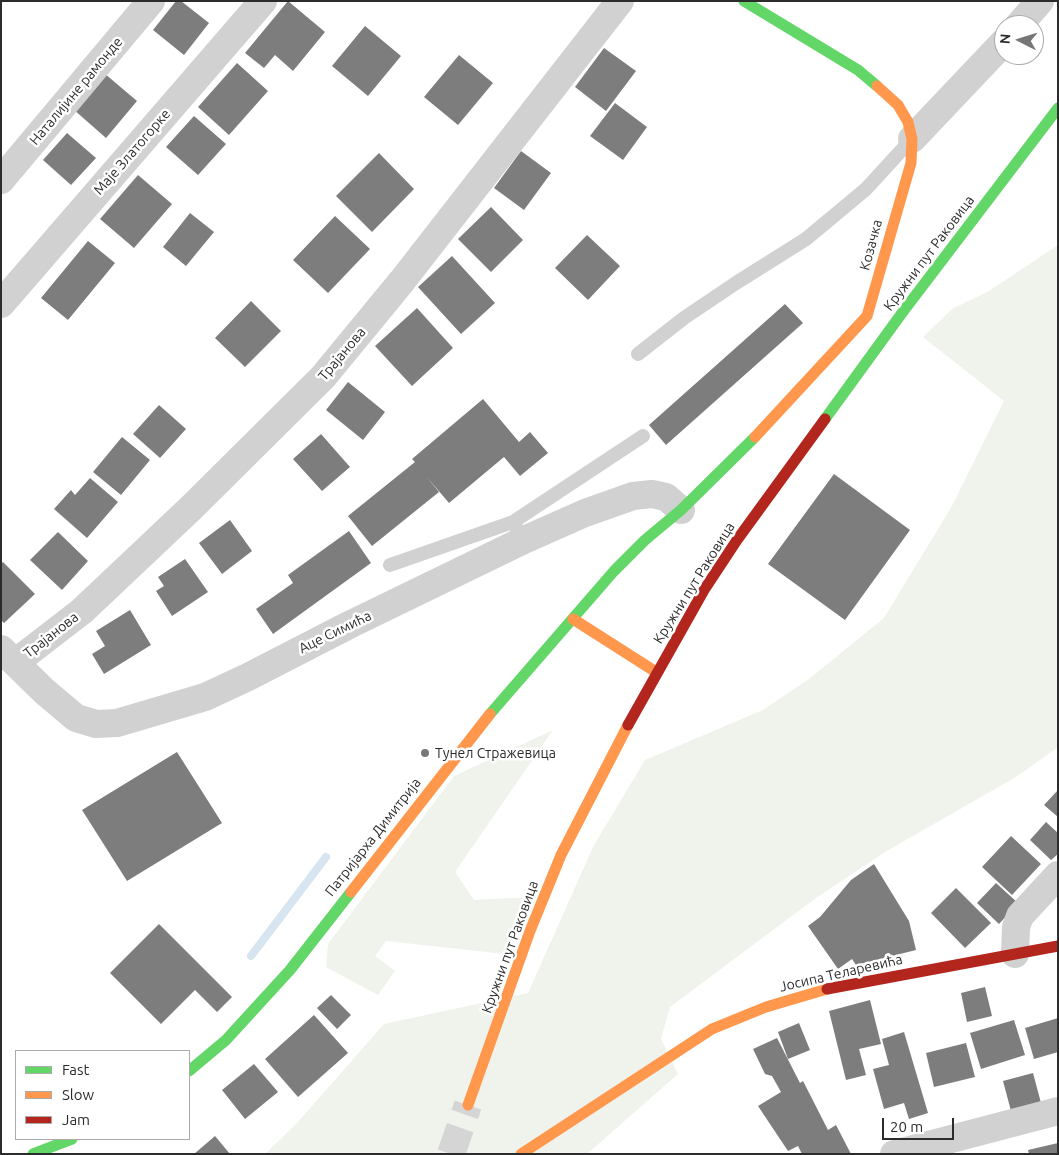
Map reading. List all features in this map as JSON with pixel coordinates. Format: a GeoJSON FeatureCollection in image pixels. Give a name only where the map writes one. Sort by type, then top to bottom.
{"type":"FeatureCollection","features":[{"type":"Feature","properties":{"kind":"main road","name":"Козачка"},"geometry":{"type":"LineString","coordinates":[[681,510],[759,433],[867,316],[890,230],[908,175],[912,139],[908,122],[898,105],[879,87],[827,50],[744,1]]}},
{"type":"Feature","properties":{"kind":"main road","name":"Кружни пут Раковица"},"geometry":{"type":"LineString","coordinates":[[468,1105],[530,931],[551,880],[588,801],[656,672],[704,590],[737,540],[902,313],[1058,108]]}},
{"type":"Feature","properties":{"kind":"main road","name":"Патријарха Димитрија"},"geometry":{"type":"LineString","coordinates":[[190,1070],[226,1040],[290,970],[471,736],[614,571],[645,540],[681,510]]}},
{"type":"Feature","properties":{"kind":"main road"},"geometry":{"type":"LineString","coordinates":[[573,619],[656,672]]}},
{"type":"Feature","properties":{"kind":"main road","name":"Јосипа Теларевића"},"geometry":{"type":"LineString","coordinates":[[521,1154],[712,1029],[757,1010],[823,990],[1058,946]]}},
{"type":"Feature","properties":{"kind":"main road"},"geometry":{"type":"LineString","coordinates":[[33,1154],[69,1140]]}},
{"type":"Feature","properties":{"kind":"street","name":"Наталијине рамонде"},"geometry":{"type":"LineString","coordinates":[[1,180],[150,1]]}},
{"type":"Feature","properties":{"kind":"street","name":"Маје Златогорке"},"geometry":{"type":"LineString","coordinates":[[1,304],[263,1]]}},
{"type":"Feature","properties":{"kind":"street","name":"Трајанова"},"geometry":{"type":"LineString","coordinates":[[9,655],[82,611],[192,508],[323,377],[402,281],[620,1]]}},
{"type":"Feature","properties":{"kind":"street"},"geometry":{"type":"LineString","coordinates":[[1028,15],[1040,1]]}},
{"type":"Feature","properties":{"kind":"street"},"geometry":{"type":"LineString","coordinates":[[912,139],[994,53]]}},
{"type":"Feature","properties":{"kind":"street","name":"Аце Симића"},"geometry":{"type":"LineString","coordinates":[[9,655],[44,691],[76,718],[96,724],[118,723],[205,697],[248,678],[519,531],[585,513],[641,494],[666,497],[681,510]]}},
{"type":"Feature","properties":{"kind":"street"},"geometry":{"type":"LineString","coordinates":[[1015,954],[1016,926],[1020,916],[1058,875]]}},
{"type":"Feature","properties":{"kind":"street"},"geometry":{"type":"LineString","coordinates":[[894,1154],[1058,1110]]}},
{"type":"Feature","properties":{"kind":"lane"},"geometry":{"type":"LineString","coordinates":[[638,354],[706,303],[806,239],[866,189],[912,139]]}},
{"type":"Feature","properties":{"kind":"lane"},"geometry":{"type":"LineString","coordinates":[[390,565],[519,531],[643,436]]}},
{"type":"Feature","properties":{"kind":"shaded area"},"geometry":{"type":"Polygon","coordinates":[[[1058,245],[1058,747],[1016,777],[885,852],[816,898],[670,1007],[661,1039],[678,1074],[587,1154],[265,1154],[297,1123],[384,1024],[528,993],[594,845],[645,760],[763,710],[809,679],[884,618],[952,506],[1004,401],[923,337],[952,309],[989,291],[1058,245]]]}},
{"type":"Feature","properties":{"kind":"shaded area"},"geometry":{"type":"Polygon","coordinates":[[[553,730],[455,872],[474,900],[534,897],[505,954],[386,941],[375,956],[395,971],[378,995],[326,967],[328,944],[454,776],[553,730]]]}},
{"type":"Feature","properties":{"kind":"building"},"geometry":{"type":"Polygon","coordinates":[[[176,1],[181,1],[209,23],[184,55],[153,30],[176,1]]]}},
{"type":"Feature","properties":{"kind":"building"},"geometry":{"type":"Polygon","coordinates":[[[288,1],[325,32],[293,71],[275,55],[264,68],[245,53],[288,1]]]}},
{"type":"Feature","properties":{"kind":"building"},"geometry":{"type":"Polygon","coordinates":[[[365,26],[401,56],[368,96],[332,66],[365,26]]]}},
{"type":"Feature","properties":{"kind":"building"},"geometry":{"type":"Polygon","coordinates":[[[604,48],[636,71],[606,111],[575,87],[604,48]]]}},
{"type":"Feature","properties":{"kind":"building"},"geometry":{"type":"Polygon","coordinates":[[[459,55],[493,83],[458,125],[424,97],[459,55]]]}},
{"type":"Feature","properties":{"kind":"building"},"geometry":{"type":"Polygon","coordinates":[[[237,63],[268,91],[229,135],[198,107],[237,63]]]}},
{"type":"Feature","properties":{"kind":"building"},"geometry":{"type":"Polygon","coordinates":[[[104,73],[137,101],[106,138],[73,109],[104,73]]]}},
{"type":"Feature","properties":{"kind":"building"},"geometry":{"type":"Polygon","coordinates":[[[615,103],[647,127],[623,160],[590,136],[615,103]]]}},
{"type":"Feature","properties":{"kind":"building"},"geometry":{"type":"Polygon","coordinates":[[[194,116],[226,144],[198,175],[166,147],[194,116]]]}},
{"type":"Feature","properties":{"kind":"building"},"geometry":{"type":"Polygon","coordinates":[[[67,133],[96,158],[71,185],[43,160],[67,133]]]}},
{"type":"Feature","properties":{"kind":"building"},"geometry":{"type":"Polygon","coordinates":[[[521,151],[551,173],[524,210],[494,188],[521,151]]]}},
{"type":"Feature","properties":{"kind":"building"},"geometry":{"type":"Polygon","coordinates":[[[379,153],[414,189],[372,232],[336,196],[379,153]]]}},
{"type":"Feature","properties":{"kind":"building"},"geometry":{"type":"Polygon","coordinates":[[[138,175],[172,204],[134,248],[100,219],[138,175]]]}},
{"type":"Feature","properties":{"kind":"building"},"geometry":{"type":"Polygon","coordinates":[[[491,207],[523,240],[491,272],[458,239],[491,207]]]}},
{"type":"Feature","properties":{"kind":"building"},"geometry":{"type":"Polygon","coordinates":[[[190,213],[214,232],[186,266],[163,247],[190,213]]]}},
{"type":"Feature","properties":{"kind":"building"},"geometry":{"type":"Polygon","coordinates":[[[335,216],[370,249],[328,293],[293,260],[335,216]]]}},
{"type":"Feature","properties":{"kind":"building"},"geometry":{"type":"Polygon","coordinates":[[[587,235],[620,266],[588,300],[555,268],[587,235]]]}},
{"type":"Feature","properties":{"kind":"building"},"geometry":{"type":"Polygon","coordinates":[[[88,241],[115,263],[68,320],[41,298],[88,241]]]}},
{"type":"Feature","properties":{"kind":"building"},"geometry":{"type":"Polygon","coordinates":[[[452,256],[495,303],[461,334],[418,287],[452,256]]]}},
{"type":"Feature","properties":{"kind":"building"},"geometry":{"type":"Polygon","coordinates":[[[251,301],[281,331],[245,367],[215,338],[251,301]]]}},
{"type":"Feature","properties":{"kind":"building"},"geometry":{"type":"Polygon","coordinates":[[[785,304],[803,323],[666,445],[649,425],[785,304]]]}},
{"type":"Feature","properties":{"kind":"building"},"geometry":{"type":"Polygon","coordinates":[[[417,308],[453,348],[412,386],[375,346],[417,308]]]}},
{"type":"Feature","properties":{"kind":"building"},"geometry":{"type":"Polygon","coordinates":[[[348,382],[385,412],[363,440],[326,410],[348,382]]]}},
{"type":"Feature","properties":{"kind":"building"},"geometry":{"type":"Polygon","coordinates":[[[483,399],[519,442],[530,432],[548,453],[520,476],[504,457],[449,503],[426,476],[439,492],[372,546],[348,516],[415,462],[412,459],[483,399]]]}},
{"type":"Feature","properties":{"kind":"building"},"geometry":{"type":"Polygon","coordinates":[[[159,405],[186,429],[160,458],[133,434],[159,405]]]}},
{"type":"Feature","properties":{"kind":"building"},"geometry":{"type":"Polygon","coordinates":[[[321,434],[350,467],[322,491],[293,459],[321,434]]]}},
{"type":"Feature","properties":{"kind":"building"},"geometry":{"type":"Polygon","coordinates":[[[122,437],[150,460],[121,495],[93,472],[122,437]]]}},
{"type":"Feature","properties":{"kind":"building"},"geometry":{"type":"Polygon","coordinates":[[[834,474],[910,530],[845,620],[768,564],[834,474]]]}},
{"type":"Feature","properties":{"kind":"building"},"geometry":{"type":"Polygon","coordinates":[[[90,478],[118,502],[87,538],[54,509],[71,490],[75,495],[90,478]]]}},
{"type":"Feature","properties":{"kind":"building"},"geometry":{"type":"Polygon","coordinates":[[[230,520],[252,551],[222,574],[199,543],[230,520]]]}},
{"type":"Feature","properties":{"kind":"building"},"geometry":{"type":"Polygon","coordinates":[[[349,531],[371,563],[273,634],[256,609],[293,583],[288,575],[349,531]]]}},
{"type":"Feature","properties":{"kind":"building"},"geometry":{"type":"Polygon","coordinates":[[[58,532],[88,561],[62,590],[30,560],[58,532]]]}},
{"type":"Feature","properties":{"kind":"building"},"geometry":{"type":"Polygon","coordinates":[[[185,559],[208,592],[172,616],[156,591],[164,586],[158,577],[185,559]]]}},
{"type":"Feature","properties":{"kind":"building"},"geometry":{"type":"Polygon","coordinates":[[[3,562],[35,594],[4,623],[1,620],[1,564],[3,562]]]}},
{"type":"Feature","properties":{"kind":"building"},"geometry":{"type":"Polygon","coordinates":[[[130,610],[151,645],[104,674],[92,654],[105,646],[96,631],[130,610]]]}},
{"type":"Feature","properties":{"kind":"building"},"geometry":{"type":"Polygon","coordinates":[[[177,752],[222,823],[127,881],[82,810],[177,752]]]}},
{"type":"Feature","properties":{"kind":"building"},"geometry":{"type":"Polygon","coordinates":[[[1058,790],[1058,817],[1044,805],[1058,790]]]}},
{"type":"Feature","properties":{"kind":"building"},"geometry":{"type":"Polygon","coordinates":[[[1046,822],[1058,833],[1058,854],[1051,860],[1030,840],[1046,822]]]}},
{"type":"Feature","properties":{"kind":"building"},"geometry":{"type":"Polygon","coordinates":[[[1011,836],[1041,864],[1012,895],[982,867],[1011,836]]]}},
{"type":"Feature","properties":{"kind":"building"},"geometry":{"type":"Polygon","coordinates":[[[874,864],[909,921],[916,950],[856,965],[852,959],[838,969],[808,926],[820,917],[851,880],[874,864]]]}},
{"type":"Feature","properties":{"kind":"building"},"geometry":{"type":"Polygon","coordinates":[[[996,883],[1018,903],[999,924],[977,903],[996,883]]]}},
{"type":"Feature","properties":{"kind":"building"},"geometry":{"type":"Polygon","coordinates":[[[956,888],[991,923],[965,948],[931,913],[956,888]]]}},
{"type":"Feature","properties":{"kind":"building"},"geometry":{"type":"Polygon","coordinates":[[[159,924],[232,997],[217,1012],[195,990],[161,1024],[110,973],[159,924]]]}},
{"type":"Feature","properties":{"kind":"building"},"geometry":{"type":"Polygon","coordinates":[[[985,987],[992,1016],[967,1022],[961,993],[985,987]]]}},
{"type":"Feature","properties":{"kind":"building"},"geometry":{"type":"Polygon","coordinates":[[[331,995],[351,1015],[337,1029],[317,1008],[331,995]]]}},
{"type":"Feature","properties":{"kind":"building"},"geometry":{"type":"Polygon","coordinates":[[[870,1000],[881,1044],[859,1049],[866,1075],[846,1080],[829,1011],[870,1000]]]}},
{"type":"Feature","properties":{"kind":"building"},"geometry":{"type":"Polygon","coordinates":[[[314,1015],[348,1053],[298,1097],[265,1059],[314,1015]]]}},
{"type":"Feature","properties":{"kind":"building"},"geometry":{"type":"Polygon","coordinates":[[[1058,1018],[1058,1052],[1034,1059],[1025,1028],[1058,1018]]]}},
{"type":"Feature","properties":{"kind":"building"},"geometry":{"type":"Polygon","coordinates":[[[1014,1020],[1025,1055],[981,1069],[970,1033],[1014,1020]]]}},
{"type":"Feature","properties":{"kind":"building"},"geometry":{"type":"Polygon","coordinates":[[[799,1023],[810,1050],[788,1059],[778,1032],[799,1023]]]}},
{"type":"Feature","properties":{"kind":"building"},"geometry":{"type":"Polygon","coordinates":[[[904,1032],[928,1113],[909,1119],[904,1103],[884,1109],[873,1069],[889,1065],[882,1039],[904,1032]]]}},
{"type":"Feature","properties":{"kind":"building"},"geometry":{"type":"Polygon","coordinates":[[[777,1038],[800,1083],[803,1081],[828,1130],[836,1125],[851,1154],[802,1154],[798,1146],[788,1151],[758,1106],[781,1092],[772,1076],[765,1074],[753,1049],[777,1038]]]}},
{"type":"Feature","properties":{"kind":"building"},"geometry":{"type":"Polygon","coordinates":[[[966,1043],[975,1077],[934,1087],[926,1053],[966,1043]]]}},
{"type":"Feature","properties":{"kind":"building"},"geometry":{"type":"Polygon","coordinates":[[[254,1064],[278,1092],[245,1119],[222,1090],[254,1064]]]}},
{"type":"Feature","properties":{"kind":"building"},"geometry":{"type":"Polygon","coordinates":[[[1033,1073],[1041,1103],[1011,1111],[1003,1081],[1033,1073]]]}},
{"type":"Feature","properties":{"kind":"building"},"geometry":{"type":"Polygon","coordinates":[[[215,1136],[230,1154],[194,1154],[215,1136]]]}},
{"type":"Feature","properties":{"kind":"building"},"geometry":{"type":"Polygon","coordinates":[[[1058,1143],[1058,1154],[1029,1154],[1028,1150],[1058,1143]]]}},
{"type":"Feature","properties":{"kind":"waterway"},"geometry":{"type":"LineString","coordinates":[[251,956],[326,857]]}},
{"type":"Feature","properties":{"kind":"tunnel"},"geometry":{"type":"LineString","coordinates":[[451,1154],[468,1105]]}},
{"type":"Feature","properties":{"kind":"traffic: fast"},"geometry":{"type":"LineString","coordinates":[[744,1],[858,70],[877,86]]}},
{"type":"Feature","properties":{"kind":"traffic: fast"},"geometry":{"type":"LineString","coordinates":[[825,419],[902,313],[1058,108]]}},
{"type":"Feature","properties":{"kind":"traffic: fast"},"geometry":{"type":"LineString","coordinates":[[490,714],[614,571],[645,540],[681,510],[755,437]]}},
{"type":"Feature","properties":{"kind":"traffic: fast"},"geometry":{"type":"LineString","coordinates":[[190,1070],[226,1040],[290,970],[351,892]]}},
{"type":"Feature","properties":{"kind":"traffic: fast"},"geometry":{"type":"LineString","coordinates":[[33,1154],[69,1140]]}},
{"type":"Feature","properties":{"kind":"traffic: slow"},"geometry":{"type":"LineString","coordinates":[[755,437],[867,316],[911,163],[912,139],[908,122],[898,105],[877,86]]}},
{"type":"Feature","properties":{"kind":"traffic: slow"},"geometry":{"type":"LineString","coordinates":[[573,619],[656,672]]}},
{"type":"Feature","properties":{"kind":"traffic: slow"},"geometry":{"type":"LineString","coordinates":[[351,892],[490,714]]}},
{"type":"Feature","properties":{"kind":"traffic: slow"},"geometry":{"type":"LineString","coordinates":[[468,1105],[530,931],[561,855],[628,725]]}},
{"type":"Feature","properties":{"kind":"traffic: slow"},"geometry":{"type":"LineString","coordinates":[[521,1154],[712,1029],[766,1007],[827,989]]}},
{"type":"Feature","properties":{"kind":"traffic: jam"},"geometry":{"type":"LineString","coordinates":[[628,725],[704,590],[737,540],[825,419]]}},
{"type":"Feature","properties":{"kind":"traffic: jam"},"geometry":{"type":"LineString","coordinates":[[827,989],[1058,946]]}},
{"type":"Feature","properties":{"kind":"place","name":"Тунел Стражевица"},"geometry":{"type":"Point","coordinates":[425,753]}}]}
